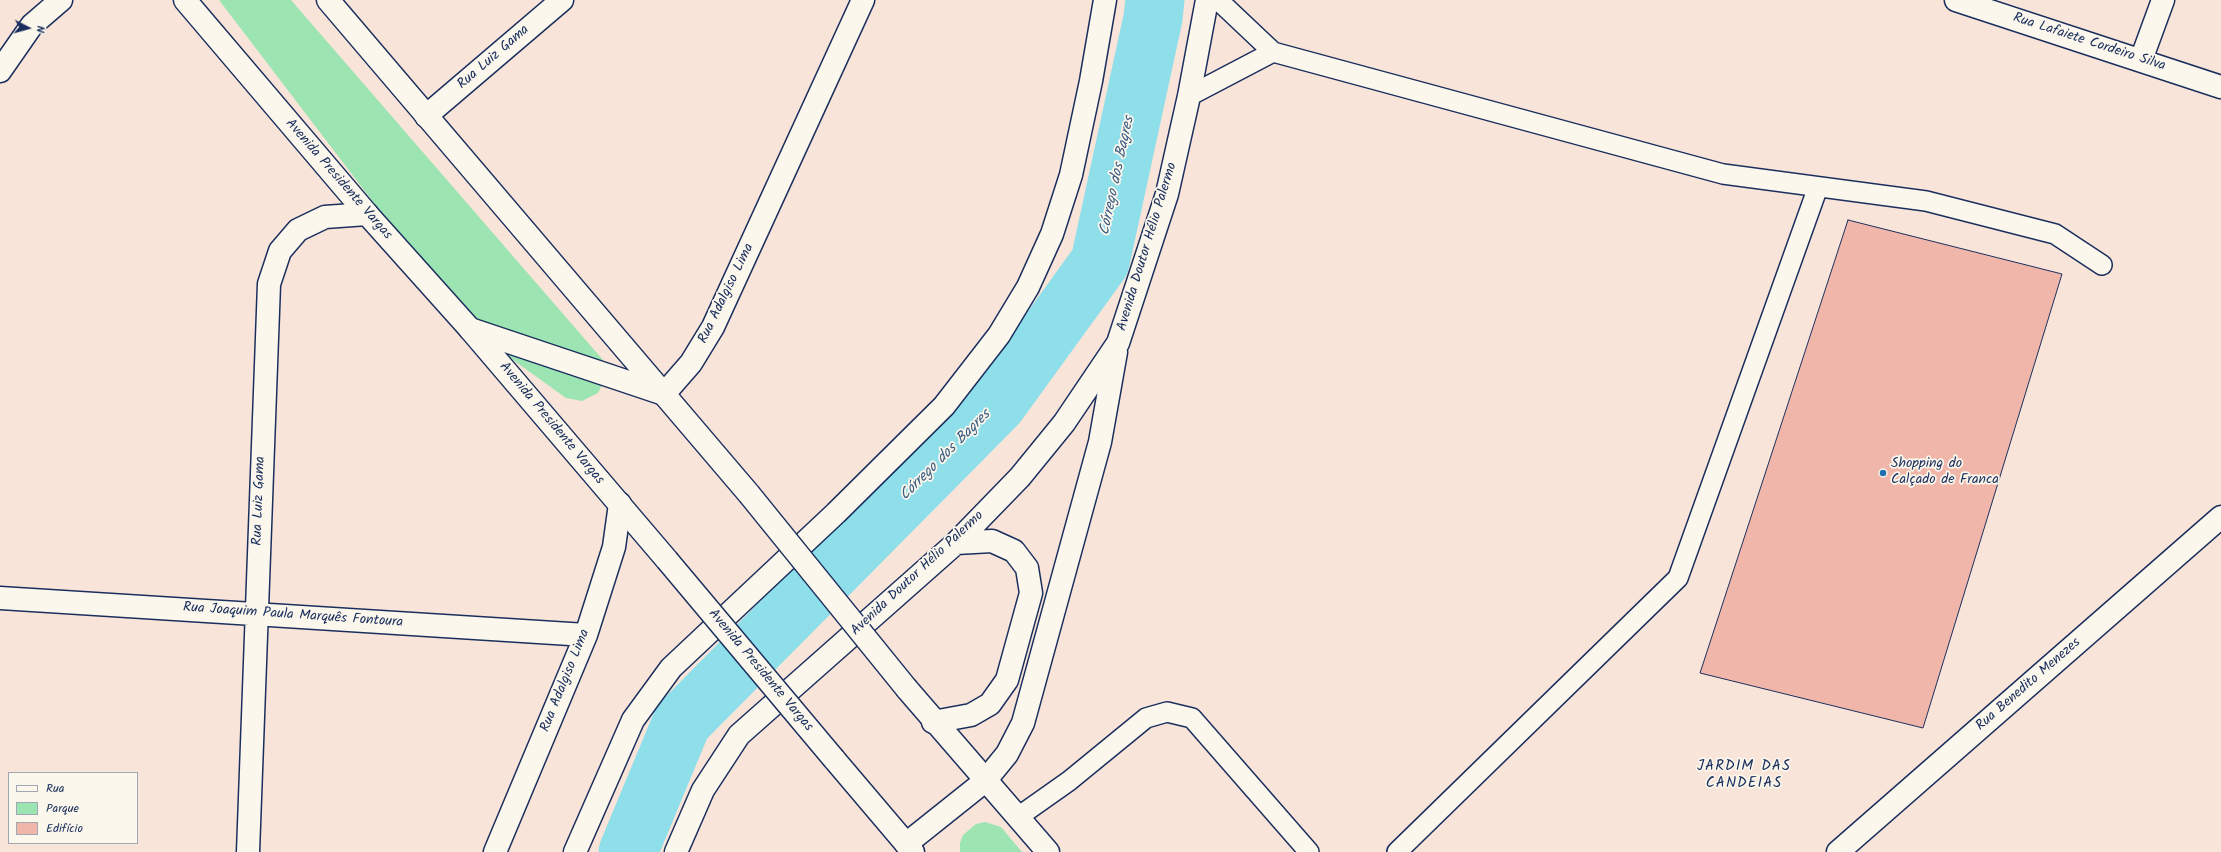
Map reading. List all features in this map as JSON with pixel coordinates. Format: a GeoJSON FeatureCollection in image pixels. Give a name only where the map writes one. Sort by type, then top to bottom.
{"type":"FeatureCollection","features":[{"type":"Feature","properties":{"kind":"main road"},"geometry":{"type":"LineString","coordinates":[[0,71],[32,25],[61,0]]}},
{"type":"Feature","properties":{"kind":"main road","name":"Avenida Presidente Vargas"},"geometry":{"type":"LineString","coordinates":[[185,0],[367,214],[470,329],[620,504],[834,759],[905,849]]}},
{"type":"Feature","properties":{"kind":"main road"},"geometry":{"type":"LineString","coordinates":[[328,0],[749,494],[934,722],[1048,852]]}},
{"type":"Feature","properties":{"kind":"main road","name":"Rua Luiz Gama"},"geometry":{"type":"LineString","coordinates":[[426,116],[562,0]]}},
{"type":"Feature","properties":{"kind":"main road","name":"Rua Adalgiso Lima"},"geometry":{"type":"LineString","coordinates":[[664,394],[691,364],[713,327],[862,0]]}},
{"type":"Feature","properties":{"kind":"main road"},"geometry":{"type":"LineString","coordinates":[[575,852],[633,720],[671,668],[836,513],[944,406],[1000,335],[1028,287],[1052,234],[1071,175],[1091,81],[1105,0]]}},
{"type":"Feature","properties":{"kind":"main road","name":"Avenida Doutor Hélio Palermo"},"geometry":{"type":"LineString","coordinates":[[676,852],[703,790],[739,735],[956,544],[1020,478],[1064,423],[1118,343],[1167,194],[1189,96],[1206,0]]}},
{"type":"Feature","properties":{"kind":"main road","name":"Rua Lafaiete Cordeiro Silva"},"geometry":{"type":"LineString","coordinates":[[1956,0],[2221,87]]}},
{"type":"Feature","properties":{"kind":"main road"},"geometry":{"type":"LineString","coordinates":[[2141,60],[2163,0]]}},
{"type":"Feature","properties":{"kind":"main road","name":"Rua Luiz Gama"},"geometry":{"type":"LineString","coordinates":[[248,852],[255,614],[269,284],[280,251],[298,230],[324,217],[367,214]]}},
{"type":"Feature","properties":{"kind":"main road"},"geometry":{"type":"LineString","coordinates":[[470,329],[664,394]]}},
{"type":"Feature","properties":{"kind":"main road"},"geometry":{"type":"LineString","coordinates":[[905,849],[985,781],[1007,754],[1023,723],[1100,442],[1118,343]]}},
{"type":"Feature","properties":{"kind":"main road","name":"Rua Adalgiso Lima"},"geometry":{"type":"LineString","coordinates":[[495,852],[586,635],[614,547],[620,504]]}},
{"type":"Feature","properties":{"kind":"main road","name":"Rua Benedito Menezes"},"geometry":{"type":"LineString","coordinates":[[1838,852],[2221,517]]}},
{"type":"Feature","properties":{"kind":"main road"},"geometry":{"type":"LineString","coordinates":[[934,722],[970,715],[990,704],[1007,680],[1031,593],[1027,568],[1014,551],[992,541],[956,544]]}},
{"type":"Feature","properties":{"kind":"main road","name":"Rua Joaquim Paula Marquês Fontoura"},"geometry":{"type":"LineString","coordinates":[[0,598],[586,635]]}},
{"type":"Feature","properties":{"kind":"lane"},"geometry":{"type":"LineString","coordinates":[[1218,0],[1274,52],[1722,174],[1926,201],[2055,234],[2102,265]]}},
{"type":"Feature","properties":{"kind":"lane"},"geometry":{"type":"LineString","coordinates":[[1189,96],[1274,52]]}},
{"type":"Feature","properties":{"kind":"lane"},"geometry":{"type":"LineString","coordinates":[[1397,852],[1678,578],[1818,187]]}},
{"type":"Feature","properties":{"kind":"lane"},"geometry":{"type":"LineString","coordinates":[[1018,817],[1069,781],[1146,718],[1167,712],[1192,718],[1309,852]]}},
{"type":"Feature","properties":{"kind":"green space"},"geometry":{"type":"Polygon","coordinates":[[[219,0],[291,0],[603,360],[606,377],[598,393],[582,401],[566,398],[470,329],[219,0]]]}},
{"type":"Feature","properties":{"kind":"green space"},"geometry":{"type":"Polygon","coordinates":[[[985,822],[1001,827],[1022,852],[960,852],[960,843],[963,835],[976,824],[985,822]]]}},
{"type":"Feature","properties":{"kind":"building","name":"Shopping do Calçado de Franca"},"geometry":{"type":"Polygon","coordinates":[[[1848,220],[2062,274],[1923,728],[1700,673],[1848,220]]]}},
{"type":"Feature","properties":{"kind":"waterway","name":"Córrego dos Bagres"},"geometry":{"type":"LineString","coordinates":[[628,852],[682,722],[997,404],[1100,262],[1153,18],[1155,0]]}},
{"type":"Feature","properties":{"kind":"place","name":"Shopping do Calçado de Franca"},"geometry":{"type":"Point","coordinates":[1883,473]}},
{"type":"Feature","properties":{"kind":"district","name":"JARDIM DAS CANDEIAS"},"geometry":{"type":"Point","coordinates":[1744,776]}}]}
